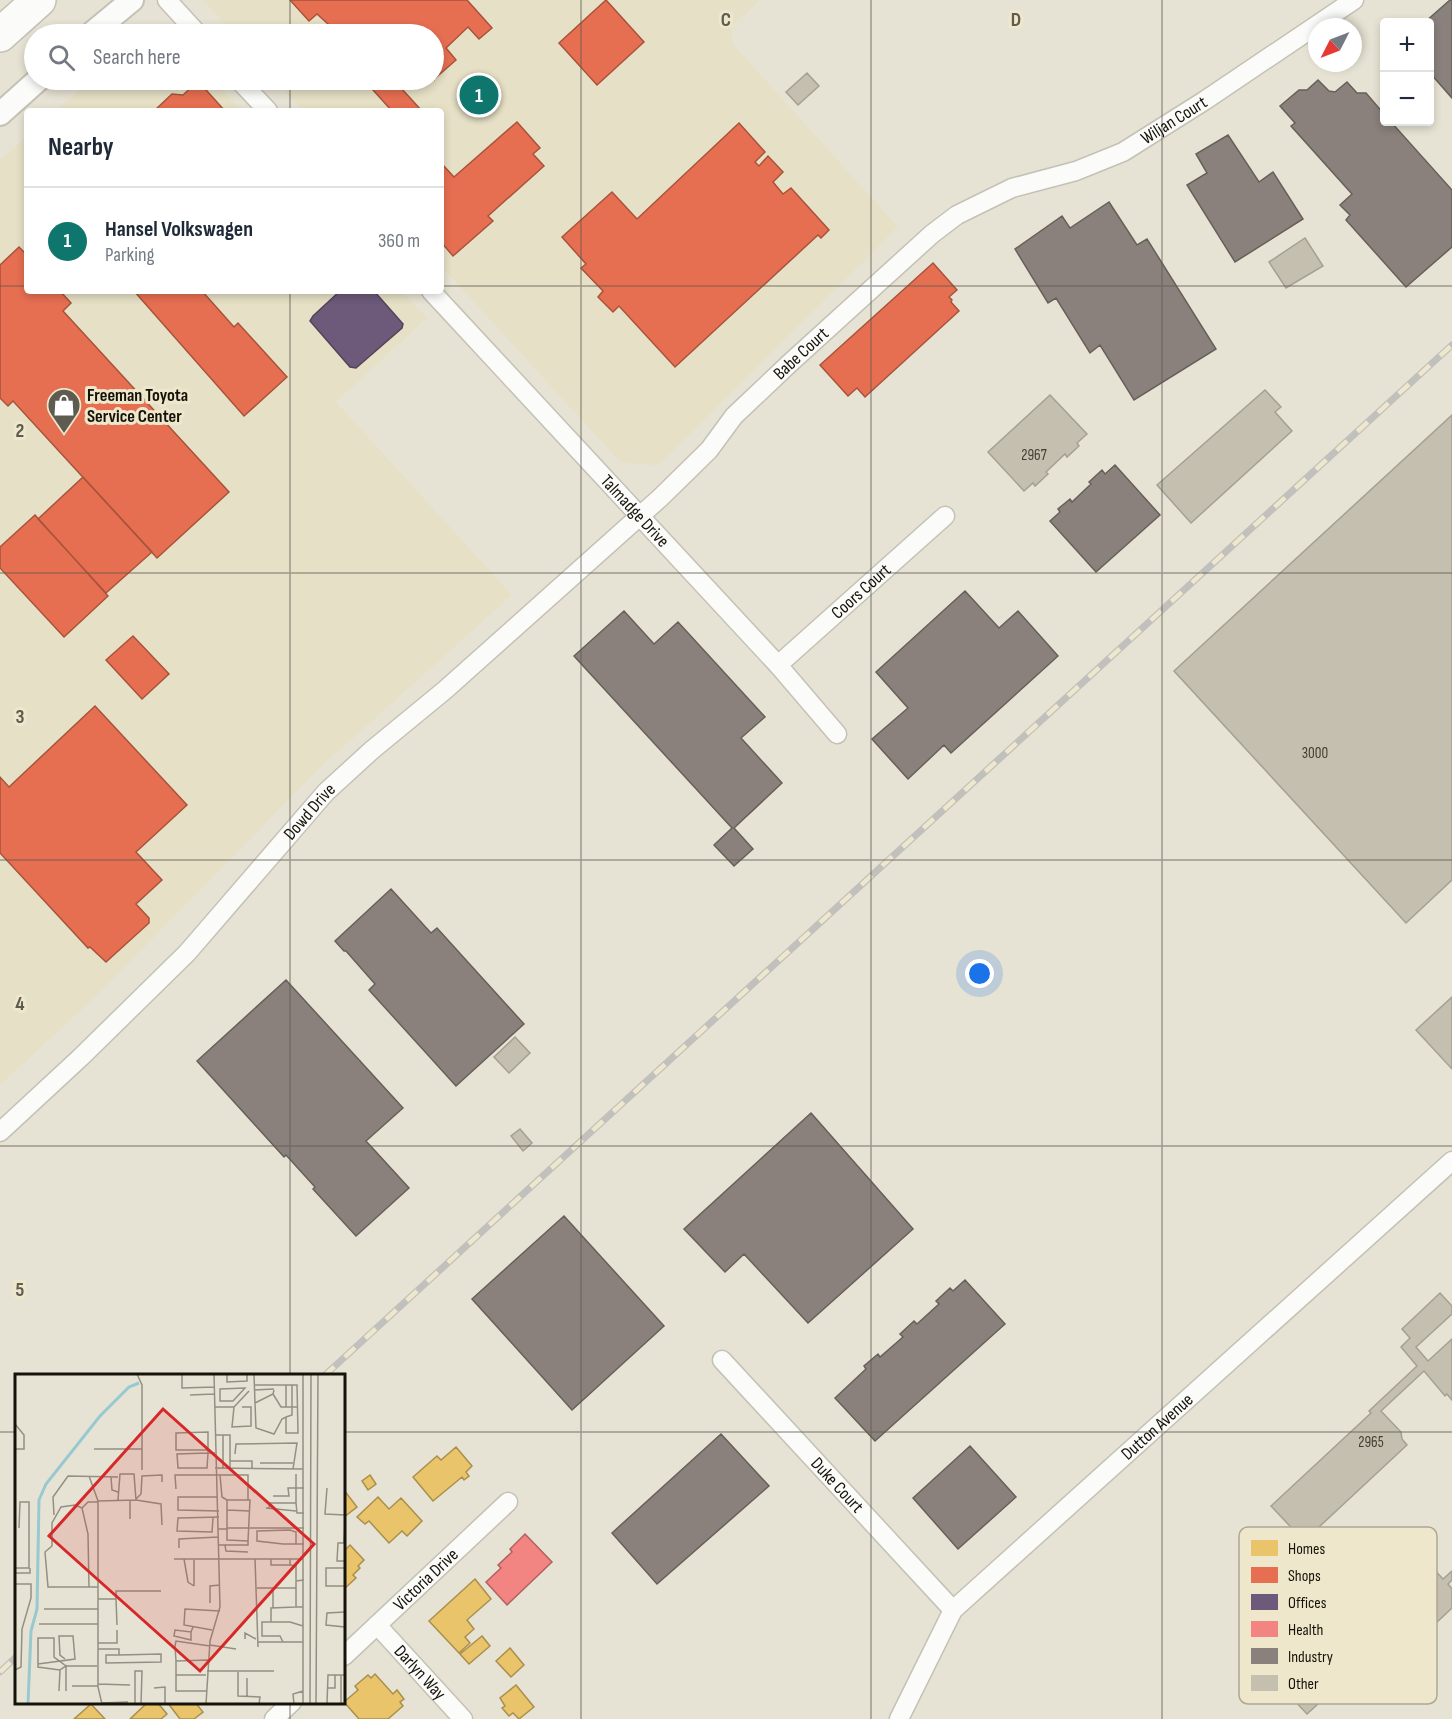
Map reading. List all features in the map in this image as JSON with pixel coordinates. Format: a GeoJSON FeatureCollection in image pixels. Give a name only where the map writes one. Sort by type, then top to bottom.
{"type":"FeatureCollection","features":[{"type":"Feature","properties":{"kind":"highway"},"geometry":{"type":"LineString","coordinates":[[0,35],[39,0]]}},
{"type":"Feature","properties":{"kind":"street"},"geometry":{"type":"LineString","coordinates":[[103,24],[132,0]]}},
{"type":"Feature","properties":{"kind":"street"},"geometry":{"type":"LineString","coordinates":[[167,0],[189,24]]}},
{"type":"Feature","properties":{"kind":"street","name":"Wiljan Court"},"geometry":{"type":"LineString","coordinates":[[976,204],[1012,188],[1076,171],[1123,152],[1204,101],[1354,0]]}},
{"type":"Feature","properties":{"kind":"street"},"geometry":{"type":"LineString","coordinates":[[0,114],[28,90]]}},
{"type":"Feature","properties":{"kind":"street"},"geometry":{"type":"LineString","coordinates":[[248,90],[265,108]]}},
{"type":"Feature","properties":{"kind":"street","name":"Babe Court"},"geometry":{"type":"LineString","coordinates":[[639,515],[709,450],[734,416],[798,355],[932,234],[976,204]]}},
{"type":"Feature","properties":{"kind":"street","name":"Talmadge Drive"},"geometry":{"type":"LineString","coordinates":[[434,294],[778,665],[837,734]]}},
{"type":"Feature","properties":{"kind":"street","name":"Dowd Drive"},"geometry":{"type":"LineString","coordinates":[[0,1132],[81,1057],[187,953],[326,792],[372,750],[445,690],[639,515]]}},
{"type":"Feature","properties":{"kind":"street","name":"Coors Court"},"geometry":{"type":"LineString","coordinates":[[778,665],[945,516]]}},
{"type":"Feature","properties":{"kind":"street","name":"Dutton Avenue"},"geometry":{"type":"LineString","coordinates":[[899,1719],[953,1610],[1452,1161]]}},
{"type":"Feature","properties":{"kind":"street","name":"Duke Court"},"geometry":{"type":"LineString","coordinates":[[722,1360],[953,1610]]}},
{"type":"Feature","properties":{"kind":"street","name":"Victoria Drive"},"geometry":{"type":"LineString","coordinates":[[345,1655],[508,1502]]}},
{"type":"Feature","properties":{"kind":"street","name":"Darlyn Way"},"geometry":{"type":"LineString","coordinates":[[377,1625],[463,1719]]}},
{"type":"Feature","properties":{"kind":"street"},"geometry":{"type":"LineString","coordinates":[[274,1719],[290,1704]]}},
{"type":"Feature","properties":{"kind":"shaded area"},"geometry":{"type":"Polygon","coordinates":[[[203,0],[760,0],[731,27],[733,44],[898,227],[659,465],[621,463],[444,269],[444,108],[300,108],[283,90],[444,90],[444,24],[225,24],[203,0]]]}},
{"type":"Feature","properties":{"kind":"shaded area"},"geometry":{"type":"Polygon","coordinates":[[[79,90],[223,90],[239,108],[58,108],[79,90]]]}},
{"type":"Feature","properties":{"kind":"shaded area"},"geometry":{"type":"Polygon","coordinates":[[[24,139],[24,294],[405,294],[427,318],[336,402],[512,595],[322,766],[90,1002],[0,1085],[0,160],[24,139]]]}},
{"type":"Feature","properties":{"kind":"building: Homes"},"geometry":{"type":"Polygon","coordinates":[[[456,1447],[472,1466],[466,1472],[469,1476],[464,1480],[462,1477],[433,1501],[413,1477],[437,1456],[441,1460],[456,1447]]]}},
{"type":"Feature","properties":{"kind":"building: Homes"},"geometry":{"type":"Polygon","coordinates":[[[370,1475],[376,1484],[368,1490],[362,1481],[370,1475]]]}},
{"type":"Feature","properties":{"kind":"building: Homes"},"geometry":{"type":"Polygon","coordinates":[[[345,1491],[357,1507],[345,1516],[345,1491]]]}},
{"type":"Feature","properties":{"kind":"building: Homes"},"geometry":{"type":"Polygon","coordinates":[[[378,1497],[389,1509],[401,1498],[422,1521],[407,1536],[402,1531],[389,1543],[369,1521],[365,1524],[357,1517],[378,1497]]]}},
{"type":"Feature","properties":{"kind":"building: Homes"},"geometry":{"type":"Polygon","coordinates":[[[350,1545],[364,1560],[353,1575],[356,1578],[345,1588],[345,1550],[350,1545]]]}},
{"type":"Feature","properties":{"kind":"building: Homes"},"geometry":{"type":"Polygon","coordinates":[[[475,1579],[491,1599],[467,1620],[474,1629],[465,1637],[470,1643],[459,1653],[429,1621],[475,1579]]]}},
{"type":"Feature","properties":{"kind":"building: Homes"},"geometry":{"type":"Polygon","coordinates":[[[482,1636],[490,1646],[469,1664],[460,1654],[482,1636]]]}},
{"type":"Feature","properties":{"kind":"building: Homes"},"geometry":{"type":"Polygon","coordinates":[[[510,1648],[524,1665],[511,1677],[496,1661],[510,1648]]]}},
{"type":"Feature","properties":{"kind":"building: Homes"},"geometry":{"type":"Polygon","coordinates":[[[375,1674],[393,1694],[397,1690],[404,1699],[400,1702],[403,1706],[388,1719],[359,1719],[345,1703],[358,1690],[355,1686],[368,1675],[371,1678],[375,1674]]]}},
{"type":"Feature","properties":{"kind":"building: Homes"},"geometry":{"type":"Polygon","coordinates":[[[516,1685],[534,1707],[519,1719],[513,1713],[509,1716],[502,1708],[505,1706],[500,1698],[516,1685]]]}},
{"type":"Feature","properties":{"kind":"building: Homes"},"geometry":{"type":"Polygon","coordinates":[[[91,1704],[105,1719],[74,1719],[91,1704]]]}},
{"type":"Feature","properties":{"kind":"building: Homes"},"geometry":{"type":"Polygon","coordinates":[[[146,1704],[159,1704],[167,1714],[161,1719],[130,1719],[146,1704]]]}},
{"type":"Feature","properties":{"kind":"building: Homes"},"geometry":{"type":"Polygon","coordinates":[[[169,1704],[197,1704],[203,1712],[194,1719],[180,1719],[169,1704]]]}},
{"type":"Feature","properties":{"kind":"building: Shops"},"geometry":{"type":"Polygon","coordinates":[[[290,0],[467,0],[492,28],[479,39],[468,27],[446,48],[456,60],[444,70],[444,24],[328,24],[317,14],[309,21],[290,0]]]}},
{"type":"Feature","properties":{"kind":"building: Shops"},"geometry":{"type":"Polygon","coordinates":[[[606,0],[644,42],[597,85],[559,43],[606,0]]]}},
{"type":"Feature","properties":{"kind":"building: Shops"},"geometry":{"type":"Polygon","coordinates":[[[188,90],[206,90],[222,108],[157,108],[172,94],[183,95],[188,90]]]}},
{"type":"Feature","properties":{"kind":"building: Shops"},"geometry":{"type":"Polygon","coordinates":[[[373,90],[403,90],[419,108],[389,108],[373,90]]]}},
{"type":"Feature","properties":{"kind":"building: Shops"},"geometry":{"type":"Polygon","coordinates":[[[517,122],[540,148],[533,154],[544,166],[488,216],[493,221],[453,256],[444,246],[444,166],[454,177],[517,122]]]}},
{"type":"Feature","properties":{"kind":"building: Shops"},"geometry":{"type":"Polygon","coordinates":[[[739,123],[765,152],[755,162],[759,166],[768,156],[783,172],[773,182],[783,194],[791,188],[829,230],[821,238],[818,235],[675,367],[619,306],[613,312],[598,297],[603,291],[581,268],[586,264],[562,237],[612,192],[637,219],[739,123]]]}},
{"type":"Feature","properties":{"kind":"building: Shops"},"geometry":{"type":"Polygon","coordinates":[[[19,247],[24,252],[24,294],[63,294],[71,303],[63,311],[229,492],[157,558],[13,401],[8,406],[0,398],[0,265],[19,247]]]}},
{"type":"Feature","properties":{"kind":"building: Shops"},"geometry":{"type":"Polygon","coordinates":[[[933,263],[957,290],[949,297],[959,311],[865,397],[857,388],[848,396],[820,365],[933,263]]]}},
{"type":"Feature","properties":{"kind":"building: Shops"},"geometry":{"type":"Polygon","coordinates":[[[137,294],[205,294],[234,327],[238,323],[287,377],[244,416],[137,294]]]}},
{"type":"Feature","properties":{"kind":"building: Shops"},"geometry":{"type":"Polygon","coordinates":[[[83,477],[152,552],[106,593],[38,519],[83,477]]]}},
{"type":"Feature","properties":{"kind":"building: Shops"},"geometry":{"type":"Polygon","coordinates":[[[35,515],[108,596],[64,637],[0,568],[0,547],[35,515]]]}},
{"type":"Feature","properties":{"kind":"building: Shops"},"geometry":{"type":"Polygon","coordinates":[[[133,636],[169,674],[142,699],[106,660],[133,636]]]}},
{"type":"Feature","properties":{"kind":"building: Shops"},"geometry":{"type":"Polygon","coordinates":[[[95,706],[187,805],[136,852],[162,880],[136,904],[149,918],[149,923],[106,962],[90,947],[88,948],[0,853],[0,777],[9,787],[95,706]]]}},
{"type":"Feature","properties":{"kind":"building: Offices"},"geometry":{"type":"Polygon","coordinates":[[[337,294],[377,294],[403,324],[402,328],[356,368],[350,367],[310,321],[337,294]]]}},
{"type":"Feature","properties":{"kind":"building: Health"},"geometry":{"type":"Polygon","coordinates":[[[525,1534],[552,1562],[507,1605],[486,1582],[501,1568],[498,1565],[512,1552],[510,1549],[525,1534]]]}},
{"type":"Feature","properties":{"kind":"building: Industry"},"geometry":{"type":"Polygon","coordinates":[[[1452,0],[1452,98],[1434,78],[1434,18],[1430,18],[1452,0]]]}},
{"type":"Feature","properties":{"kind":"building: Industry"},"geometry":{"type":"Polygon","coordinates":[[[1318,80],[1329,91],[1335,92],[1347,82],[1357,93],[1366,93],[1380,109],[1380,126],[1395,126],[1452,190],[1452,247],[1406,287],[1346,220],[1350,215],[1340,205],[1352,194],[1291,126],[1295,123],[1280,106],[1299,90],[1307,90],[1318,80]]]}},
{"type":"Feature","properties":{"kind":"building: Industry"},"geometry":{"type":"Polygon","coordinates":[[[1228,135],[1259,182],[1273,172],[1303,219],[1235,262],[1187,185],[1207,173],[1196,154],[1228,135]]]}},
{"type":"Feature","properties":{"kind":"building: Industry"},"geometry":{"type":"Polygon","coordinates":[[[1109,202],[1137,245],[1147,239],[1216,349],[1134,400],[1100,345],[1090,353],[1056,298],[1048,303],[1015,249],[1062,216],[1070,228],[1109,202]]]}},
{"type":"Feature","properties":{"kind":"building: Industry"},"geometry":{"type":"Polygon","coordinates":[[[1115,465],[1160,515],[1096,572],[1050,521],[1060,512],[1058,509],[1070,499],[1072,502],[1102,470],[1105,474],[1115,465]]]}},
{"type":"Feature","properties":{"kind":"building: Industry"},"geometry":{"type":"Polygon","coordinates":[[[965,591],[999,628],[1018,611],[1058,656],[951,753],[944,745],[908,779],[872,739],[908,708],[876,672],[965,591]]]}},
{"type":"Feature","properties":{"kind":"building: Industry"},"geometry":{"type":"Polygon","coordinates":[[[624,611],[654,644],[678,622],[765,717],[741,738],[782,783],[734,828],[753,849],[734,866],[714,845],[732,828],[574,656],[624,611]]]}},
{"type":"Feature","properties":{"kind":"building: Industry"},"geometry":{"type":"Polygon","coordinates":[[[391,889],[431,933],[437,928],[524,1024],[456,1086],[369,990],[375,984],[335,941],[391,889]]]}},
{"type":"Feature","properties":{"kind":"building: Industry"},"geometry":{"type":"Polygon","coordinates":[[[286,980],[403,1108],[366,1141],[409,1188],[356,1236],[313,1189],[315,1187],[286,1155],[284,1157],[197,1061],[286,980]]]}},
{"type":"Feature","properties":{"kind":"building: Industry"},"geometry":{"type":"Polygon","coordinates":[[[811,1113],[913,1229],[808,1323],[744,1254],[725,1272],[684,1229],[811,1113]]]}},
{"type":"Feature","properties":{"kind":"building: Industry"},"geometry":{"type":"Polygon","coordinates":[[[564,1216],[664,1326],[572,1410],[472,1299],[564,1216]]]}},
{"type":"Feature","properties":{"kind":"building: Industry"},"geometry":{"type":"Polygon","coordinates":[[[965,1280],[1005,1324],[875,1441],[835,1398],[866,1369],[864,1366],[878,1354],[880,1357],[903,1337],[900,1334],[914,1321],[917,1324],[939,1304],[936,1301],[950,1288],[953,1291],[965,1280]]]}},
{"type":"Feature","properties":{"kind":"building: Industry"},"geometry":{"type":"Polygon","coordinates":[[[721,1434],[769,1486],[657,1584],[612,1533],[721,1434]]]}},
{"type":"Feature","properties":{"kind":"building: Industry"},"geometry":{"type":"Polygon","coordinates":[[[970,1446],[1016,1497],[958,1549],[913,1498],[970,1446]]]}},
{"type":"Feature","properties":{"kind":"building: Other"},"geometry":{"type":"Polygon","coordinates":[[[807,73],[819,86],[798,105],[786,92],[807,73]]]}},
{"type":"Feature","properties":{"kind":"building: Other"},"geometry":{"type":"Polygon","coordinates":[[[1305,238],[1323,266],[1286,288],[1269,262],[1305,238]]]}},
{"type":"Feature","properties":{"kind":"building: Other"},"geometry":{"type":"Polygon","coordinates":[[[1265,390],[1281,407],[1275,412],[1292,431],[1191,523],[1157,485],[1265,390]]]}},
{"type":"Feature","properties":{"kind":"building: Other"},"geometry":{"type":"Polygon","coordinates":[[[1050,395],[1087,434],[1077,443],[1079,446],[1067,457],[1065,454],[1035,486],[1033,483],[1024,491],[988,452],[1050,395]]]}},
{"type":"Feature","properties":{"kind":"building: Other"},"geometry":{"type":"Polygon","coordinates":[[[1452,415],[1452,880],[1406,923],[1174,671],[1452,415]]]}},
{"type":"Feature","properties":{"kind":"building: Other"},"geometry":{"type":"Polygon","coordinates":[[[1452,997],[1452,1069],[1416,1030],[1452,997]]]}},
{"type":"Feature","properties":{"kind":"building: Other"},"geometry":{"type":"Polygon","coordinates":[[[515,1037],[530,1053],[509,1073],[494,1057],[515,1037]]]}},
{"type":"Feature","properties":{"kind":"building: Other"},"geometry":{"type":"Polygon","coordinates":[[[520,1129],[532,1143],[523,1151],[511,1136],[520,1129]]]}},
{"type":"Feature","properties":{"kind":"building: Other"},"geometry":{"type":"Polygon","coordinates":[[[1440,1293],[1452,1306],[1452,1314],[1416,1347],[1428,1361],[1452,1339],[1452,1400],[1447,1394],[1445,1396],[1424,1371],[1381,1411],[1401,1432],[1402,1439],[1407,1445],[1319,1527],[1291,1527],[1271,1506],[1371,1413],[1369,1411],[1417,1366],[1401,1347],[1410,1338],[1402,1329],[1440,1293]]]}},
{"type":"Feature","properties":{"kind":"building: Other"},"geometry":{"type":"Polygon","coordinates":[[[1452,1571],[1452,1580],[1448,1584],[1452,1589],[1452,1608],[1437,1622],[1437,1573],[1443,1579],[1452,1571]]]}},
{"type":"Feature","properties":{"kind":"building: Other"},"geometry":{"type":"Polygon","coordinates":[[[1298,1704],[1318,1704],[1307,1714],[1298,1704]]]}},
{"type":"Feature","properties":{"kind":"railway"},"geometry":{"type":"LineString","coordinates":[[326,1374],[1452,345]]}},
{"type":"Feature","properties":{"kind":"railway"},"geometry":{"type":"LineString","coordinates":[[0,1672],[15,1658]]}},
{"type":"Feature","properties":{"kind":"place","name":"Hansel Volkswagen"},"geometry":{"type":"Point","coordinates":[479,95]}},
{"type":"Feature","properties":{"kind":"place","name":"Freeman Toyota Service Center"},"geometry":{"type":"Point","coordinates":[64,434]}}]}
